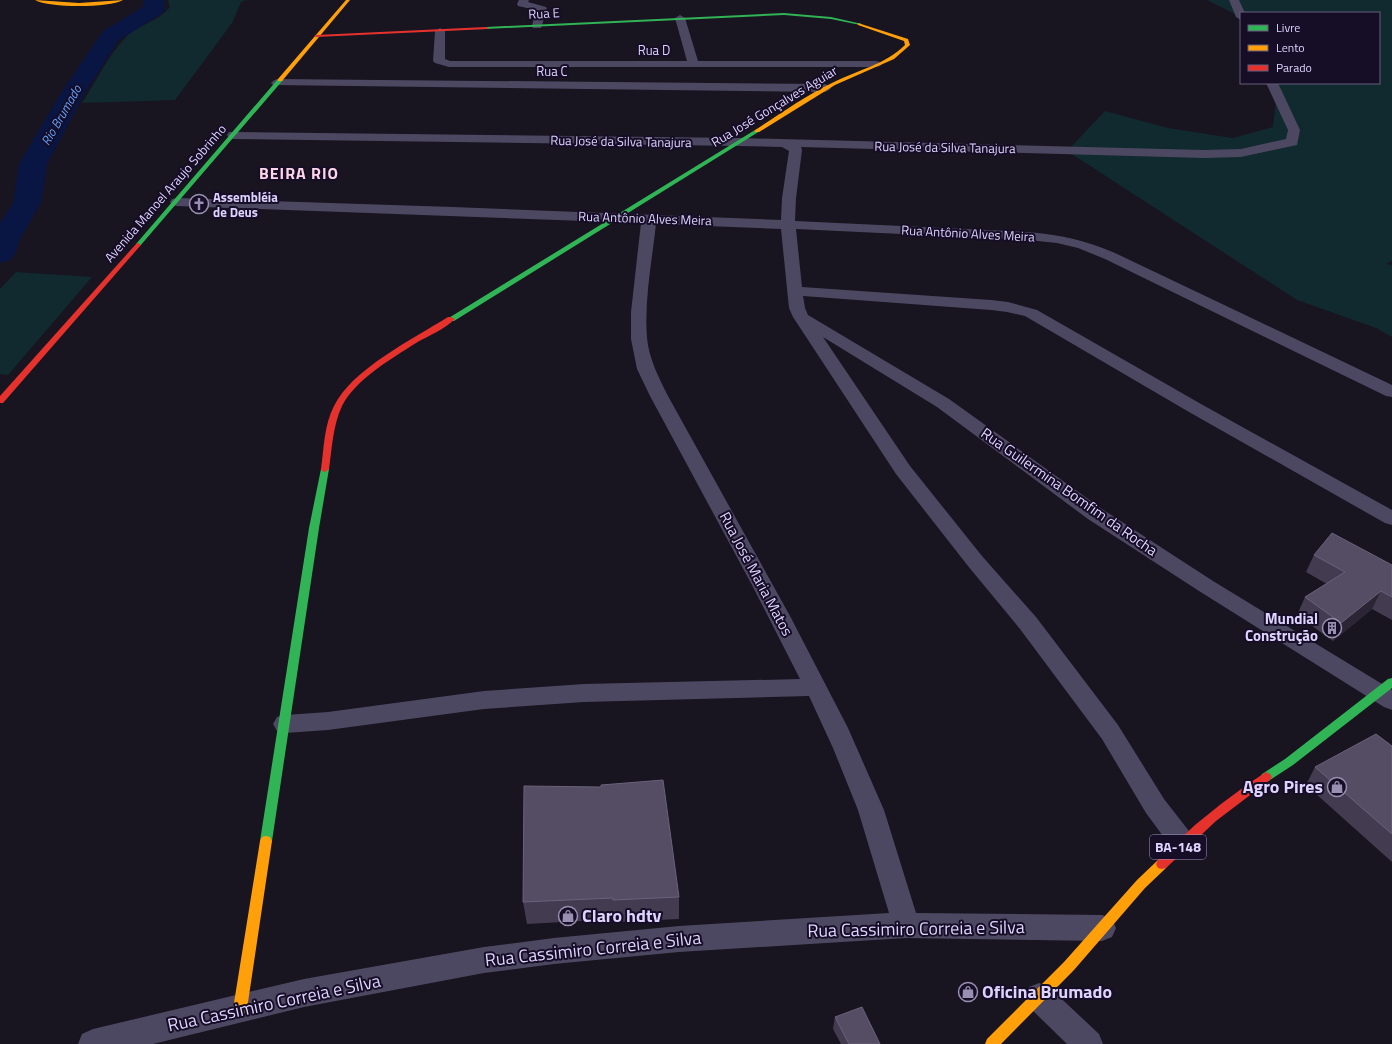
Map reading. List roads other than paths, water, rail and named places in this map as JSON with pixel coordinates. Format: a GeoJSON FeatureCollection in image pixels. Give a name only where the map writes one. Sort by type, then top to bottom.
{"type":"FeatureCollection","features":[{"type":"Feature","properties":{"kind":"street"},"geometry":{"type":"LineString","coordinates":[[37,0],[63,4],[103,4],[121,0]]}},
{"type":"Feature","properties":{"kind":"street","name":"Avenida Manoel Araujo Sobrinho"},"geometry":{"type":"LineString","coordinates":[[0,401],[177,202],[348,0]]}},
{"type":"Feature","properties":{"kind":"street"},"geometry":{"type":"LineString","coordinates":[[524,0],[522,4],[535,6],[542,9],[537,26]]}},
{"type":"Feature","properties":{"kind":"street"},"geometry":{"type":"LineString","coordinates":[[1234,0],[1240,15]]}},
{"type":"Feature","properties":{"kind":"street","name":"Rua E"},"geometry":{"type":"LineString","coordinates":[[316,36],[680,18],[798,15]]}},
{"type":"Feature","properties":{"kind":"street","name":"Rua José Gonçalves Aguiar"},"geometry":{"type":"LineString","coordinates":[[240,1009],[276,766],[285,724],[314,528],[322,491],[332,424],[336,409],[343,395],[386,360],[614,218],[825,88],[904,51],[908,45],[906,40],[866,25],[826,17],[798,15]]}},
{"type":"Feature","properties":{"kind":"street"},"geometry":{"type":"LineString","coordinates":[[680,18],[693,63]]}},
{"type":"Feature","properties":{"kind":"street","name":"Rua D"},"geometry":{"type":"LineString","coordinates":[[440,31],[439,61],[449,64],[876,64]]}},
{"type":"Feature","properties":{"kind":"street"},"geometry":{"type":"LineString","coordinates":[[528,64],[531,85]]}},
{"type":"Feature","properties":{"kind":"street","name":"Rua C"},"geometry":{"type":"LineString","coordinates":[[278,83],[825,88]]}},
{"type":"Feature","properties":{"kind":"street","name":"Rua José da Silva Tanajura"},"geometry":{"type":"LineString","coordinates":[[233,135],[739,142],[1204,154],[1241,153],[1292,142],[1294,130],[1272,84]]}},
{"type":"Feature","properties":{"kind":"street"},"geometry":{"type":"LineString","coordinates":[[786,144],[792,146],[796,150],[789,198],[788,224],[797,308],[801,317],[903,470],[975,561],[1028,623],[1110,732],[1155,806],[1183,843]]}},
{"type":"Feature","properties":{"kind":"street","name":"Rua Antônio Alves Meira"},"geometry":{"type":"LineString","coordinates":[[177,202],[788,224],[1028,236],[1083,245],[1110,256],[1392,392]]}},
{"type":"Feature","properties":{"kind":"street","name":"Rua José Maria Matos"},"geometry":{"type":"LineString","coordinates":[[648,219],[639,312],[639,339],[646,369],[659,396],[759,576],[816,686],[871,809],[887,857],[906,925]]}},
{"type":"Feature","properties":{"kind":"street"},"geometry":{"type":"LineString","coordinates":[[795,291],[991,305],[1008,307],[1030,313],[1195,408],[1392,518]]}},
{"type":"Feature","properties":{"kind":"street","name":"Rua Guilermina Bomfim da Rocha"},"geometry":{"type":"LineString","coordinates":[[801,317],[943,403],[1095,514],[1199,582],[1388,691]]}},
{"type":"Feature","properties":{"kind":"street"},"geometry":{"type":"LineString","coordinates":[[285,724],[328,721],[484,700],[584,693],[816,686]]}},
{"type":"Feature","properties":{"kind":"street","name":"BA-148"},"geometry":{"type":"LineString","coordinates":[[992,1044],[1039,997],[1141,884],[1183,843],[1234,800],[1388,691]]}},
{"type":"Feature","properties":{"kind":"street","name":"Rua Cassimiro Correia e Silva"},"geometry":{"type":"LineString","coordinates":[[93,1044],[304,993],[484,960],[554,951],[711,937],[906,925],[1102,928]]}},
{"type":"Feature","properties":{"kind":"street"},"geometry":{"type":"LineString","coordinates":[[1039,997],[1088,1044]]}},
{"type":"Feature","properties":{"kind":"waterway","name":"Rio Brumado"},"geometry":{"type":"LineString","coordinates":[[0,254],[6,237],[27,203],[33,164],[73,93],[111,36],[154,10],[154,0]]}},
{"type":"Feature","properties":{"kind":"place","name":"Assembléia de Deus"},"geometry":{"type":"Point","coordinates":[199,204]}},
{"type":"Feature","properties":{"kind":"place","name":"Mundial Construção"},"geometry":{"type":"Point","coordinates":[1332,628]}},
{"type":"Feature","properties":{"kind":"place","name":"Agro Pires"},"geometry":{"type":"Point","coordinates":[1337,787]}},
{"type":"Feature","properties":{"kind":"place","name":"Claro hdtv"},"geometry":{"type":"Point","coordinates":[568,916]}},
{"type":"Feature","properties":{"kind":"place","name":"Oficina Brumado"},"geometry":{"type":"Point","coordinates":[968,992]}},
{"type":"Feature","properties":{"kind":"district","name":"BEIRA RIO"},"geometry":{"type":"Point","coordinates":[299,173]}}]}
